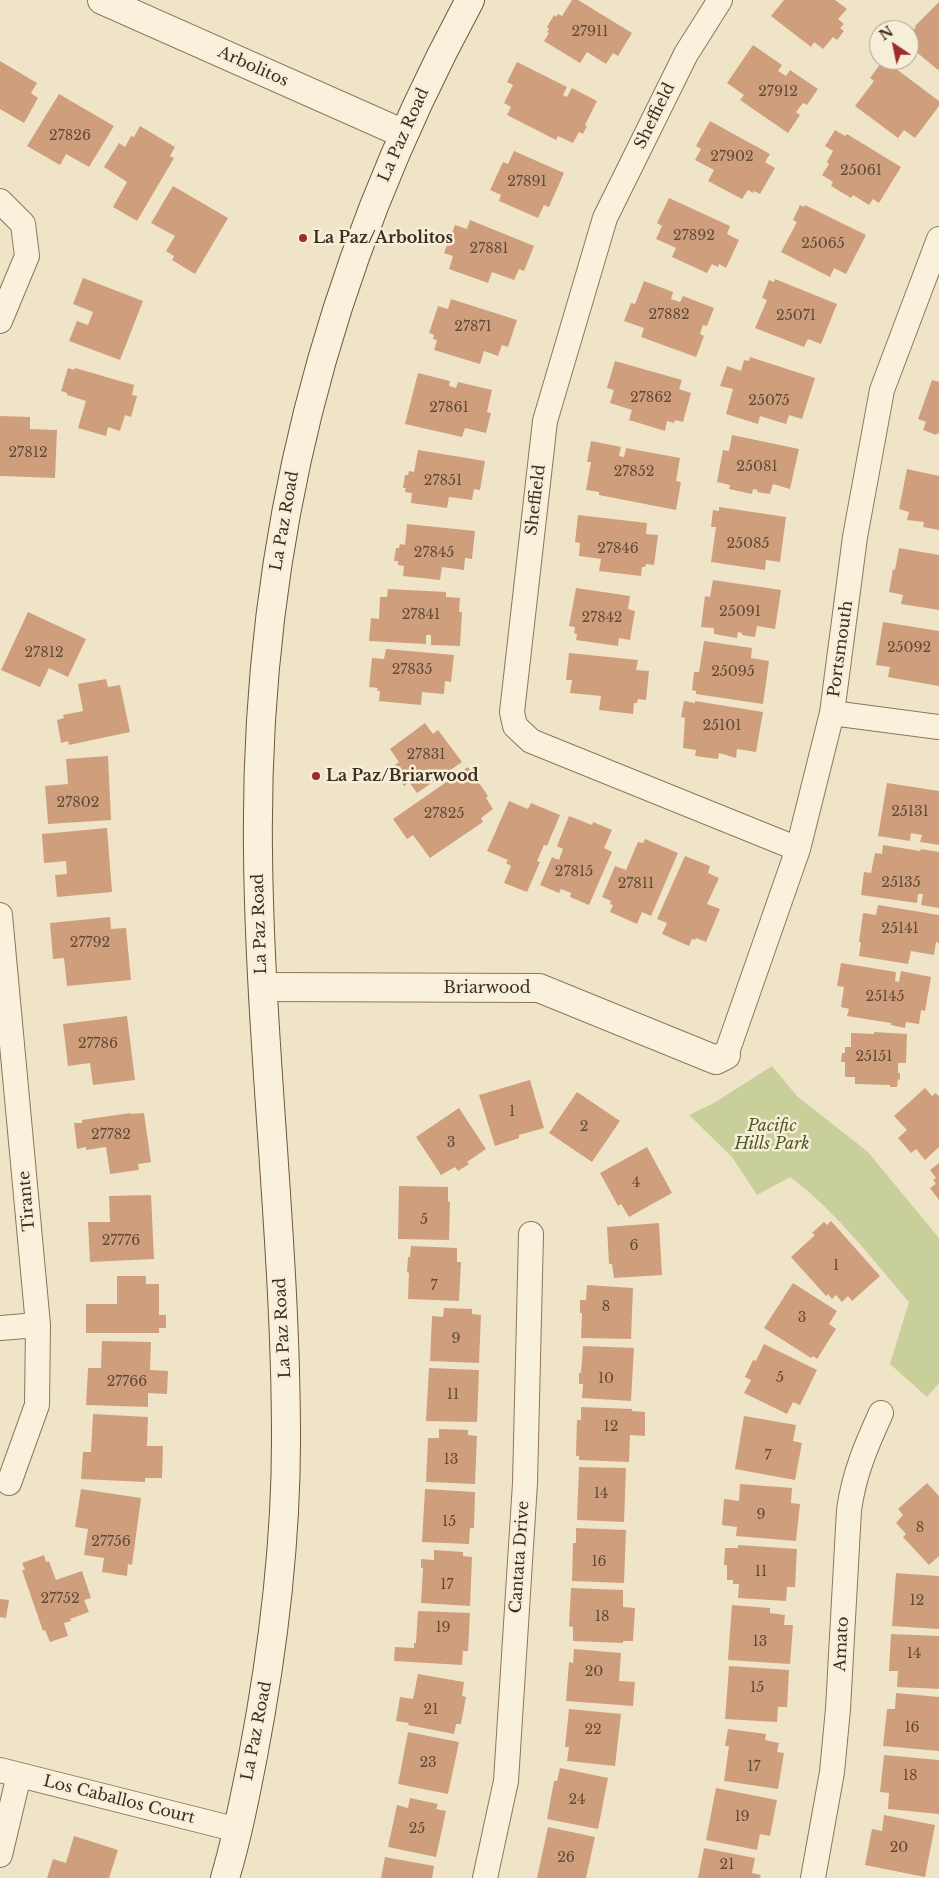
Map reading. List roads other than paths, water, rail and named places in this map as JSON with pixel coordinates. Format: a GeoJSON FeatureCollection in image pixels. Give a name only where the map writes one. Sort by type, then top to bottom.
{"type":"FeatureCollection","features":[{"type":"Feature","properties":{"kind":"main road","name":"Arbolitos"},"geometry":{"type":"LineString","coordinates":[[102,0],[404,134]]}},
{"type":"Feature","properties":{"kind":"main road","name":"La Paz Road"},"geometry":{"type":"LineString","coordinates":[[225,1878],[238,1830],[273,1643],[282,1546],[286,1445],[284,1343],[263,987],[258,853],[258,773],[267,640],[291,483],[328,338],[356,252],[384,178],[434,70],[470,0]]}},
{"type":"Feature","properties":{"kind":"main road","name":"Briarwood"},"geometry":{"type":"LineString","coordinates":[[263,987],[539,988],[716,1060],[726,1055]]}},
{"type":"Feature","properties":{"kind":"street","name":"Sheffield"},"geometry":{"type":"LineString","coordinates":[[720,0],[686,54],[605,218],[550,402],[545,421],[512,712],[516,726],[531,741],[798,849]]}},
{"type":"Feature","properties":{"kind":"street"},"geometry":{"type":"LineString","coordinates":[[0,201],[23,224],[27,256],[0,321]]}},
{"type":"Feature","properties":{"kind":"street","name":"Portsmouth"},"geometry":{"type":"LineString","coordinates":[[726,1055],[798,849],[832,713],[856,538],[882,390],[939,240]]}},
{"type":"Feature","properties":{"kind":"street"},"geometry":{"type":"LineString","coordinates":[[832,713],[939,728]]}},
{"type":"Feature","properties":{"kind":"street","name":"Tirante"},"geometry":{"type":"LineString","coordinates":[[0,915],[38,1325],[37,1405],[9,1483]]}},
{"type":"Feature","properties":{"kind":"street","name":"Cantata Drive"},"geometry":{"type":"LineString","coordinates":[[485,1878],[506,1781],[525,1483],[531,1234]]}},
{"type":"Feature","properties":{"kind":"street"},"geometry":{"type":"LineString","coordinates":[[0,1328],[38,1325]]}},
{"type":"Feature","properties":{"kind":"street","name":"Amato"},"geometry":{"type":"LineString","coordinates":[[813,1878],[832,1772],[852,1493],[862,1456],[881,1413]]}},
{"type":"Feature","properties":{"kind":"street"},"geometry":{"type":"LineString","coordinates":[[0,1855],[9,1772]]}},
{"type":"Feature","properties":{"kind":"street","name":"Los Caballos Court"},"geometry":{"type":"LineString","coordinates":[[9,1772],[238,1830]]}},
{"type":"Feature","properties":{"kind":"place","name":"La Paz/Arbolitos"},"geometry":{"type":"Point","coordinates":[303,238]}},
{"type":"Feature","properties":{"kind":"place","name":"La Paz/Briarwood"},"geometry":{"type":"Point","coordinates":[316,776]}},
{"type":"Feature","properties":{"kind":"park label","name":"Pacific Hills Park"},"geometry":{"type":"Point","coordinates":[772,1135]}}]}
